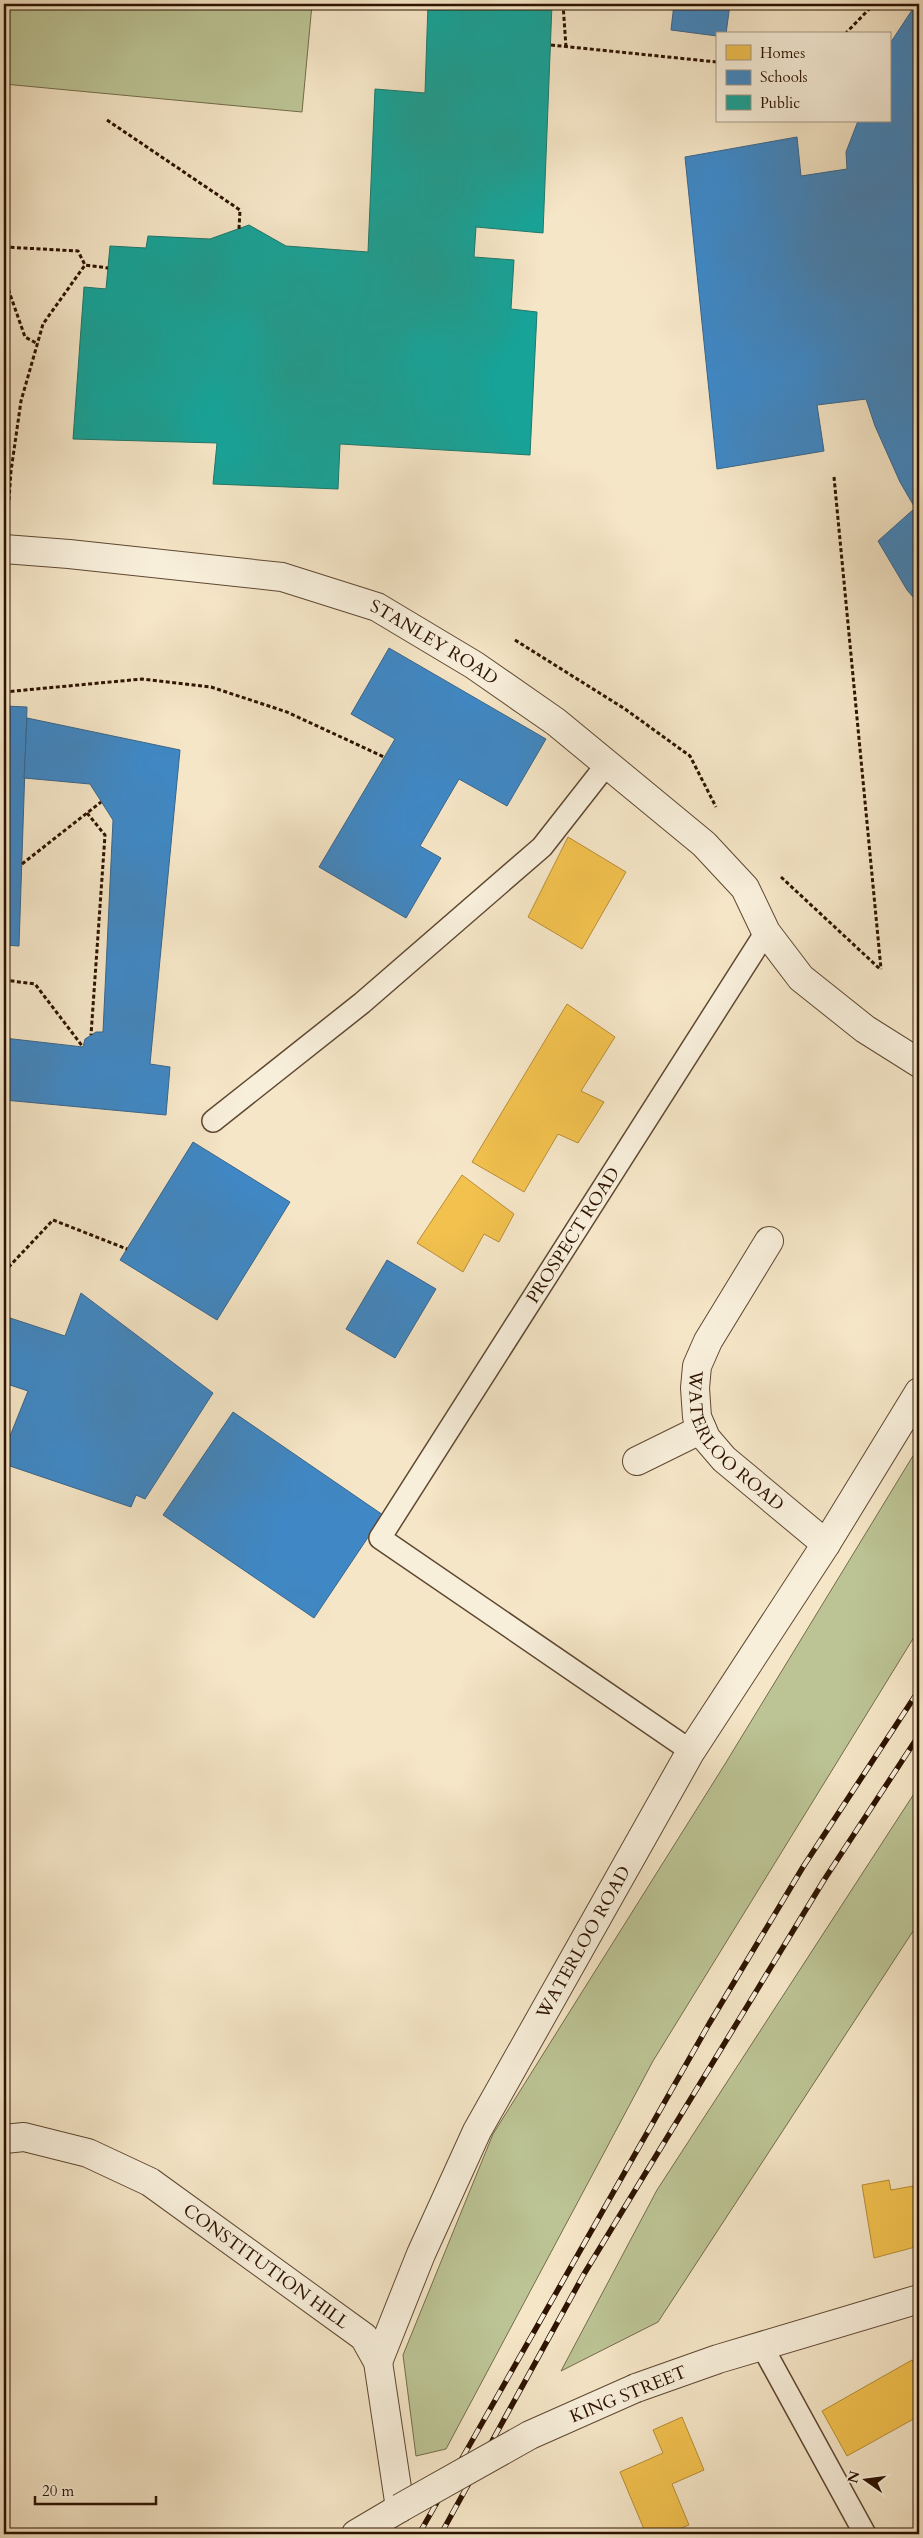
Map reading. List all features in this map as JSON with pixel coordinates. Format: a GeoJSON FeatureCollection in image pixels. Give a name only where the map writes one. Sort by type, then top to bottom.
{"type":"FeatureCollection","features":[{"type":"Feature","properties":{"kind":"street","name":"STANLEY ROAD"},"geometry":{"type":"LineString","coordinates":[[4,549],[69,554],[282,577],[376,607],[479,668],[556,722],[704,844],[725,864],[745,888],[766,932]]}},
{"type":"Feature","properties":{"kind":"street"},"geometry":{"type":"LineString","coordinates":[[766,932],[801,978],[865,1029],[919,1062]]}},
{"type":"Feature","properties":{"kind":"street","name":"WATERLOO ROAD"},"geometry":{"type":"LineString","coordinates":[[769,1241],[708,1341],[697,1366],[695,1388],[697,1416],[706,1438],[724,1459],[826,1544]]}},
{"type":"Feature","properties":{"kind":"street","name":"WATERLOO ROAD"},"geometry":{"type":"LineString","coordinates":[[378,2362],[421,2254],[477,2131],[691,1751],[826,1544],[919,1392]]}},
{"type":"Feature","properties":{"kind":"street"},"geometry":{"type":"LineString","coordinates":[[637,1461],[702,1429]]}},
{"type":"Feature","properties":{"kind":"street","name":"CONSTITUTION HILL"},"geometry":{"type":"LineString","coordinates":[[4,2139],[24,2137],[88,2153],[150,2182],[359,2332],[373,2349],[378,2362],[400,2508]]}},
{"type":"Feature","properties":{"kind":"street","name":"KING STREET"},"geometry":{"type":"LineString","coordinates":[[356,2534],[530,2435],[636,2388],[718,2358],[919,2300]]}},
{"type":"Feature","properties":{"kind":"lane"},"geometry":{"type":"LineString","coordinates":[[213,1121],[362,1003],[542,847],[607,764]]}},
{"type":"Feature","properties":{"kind":"lane","name":"PROSPECT ROAD"},"geometry":{"type":"LineString","coordinates":[[691,1751],[380,1538],[766,932]]}},
{"type":"Feature","properties":{"kind":"lane"},"geometry":{"type":"LineString","coordinates":[[762,2346],[865,2534]]}},
{"type":"Feature","properties":{"kind":"path"},"geometry":{"type":"LineString","coordinates":[[563,4],[566,47]]}},
{"type":"Feature","properties":{"kind":"path"},"geometry":{"type":"LineString","coordinates":[[847,32],[874,4]]}},
{"type":"Feature","properties":{"kind":"path"},"geometry":{"type":"LineString","coordinates":[[904,4],[914,6]]}},
{"type":"Feature","properties":{"kind":"path"},"geometry":{"type":"LineString","coordinates":[[551,45],[716,62]]}},
{"type":"Feature","properties":{"kind":"path"},"geometry":{"type":"LineString","coordinates":[[108,120],[240,210],[239,229]]}},
{"type":"Feature","properties":{"kind":"path"},"geometry":{"type":"LineString","coordinates":[[4,247],[78,251],[85,265]]}},
{"type":"Feature","properties":{"kind":"path"},"geometry":{"type":"LineString","coordinates":[[85,265],[108,268]]}},
{"type":"Feature","properties":{"kind":"path"},"geometry":{"type":"LineString","coordinates":[[4,549],[11,471],[21,401],[43,324],[85,265]]}},
{"type":"Feature","properties":{"kind":"path"},"geometry":{"type":"LineString","coordinates":[[4,277],[26,337],[38,344]]}},
{"type":"Feature","properties":{"kind":"path"},"geometry":{"type":"LineString","coordinates":[[834,477],[881,970]]}},
{"type":"Feature","properties":{"kind":"path"},"geometry":{"type":"LineString","coordinates":[[4,692],[142,679],[211,687],[287,712],[384,757]]}},
{"type":"Feature","properties":{"kind":"path"},"geometry":{"type":"LineString","coordinates":[[22,864],[101,802]]}},
{"type":"Feature","properties":{"kind":"path"},"geometry":{"type":"LineString","coordinates":[[87,813],[105,835],[91,1035]]}},
{"type":"Feature","properties":{"kind":"path"},"geometry":{"type":"LineString","coordinates":[[4,980],[35,984],[83,1047]]}},
{"type":"Feature","properties":{"kind":"path"},"geometry":{"type":"LineString","coordinates":[[4,1272],[53,1220],[126,1249]]}},
{"type":"Feature","properties":{"kind":"green space"},"geometry":{"type":"Polygon","coordinates":[[[4,4],[312,4],[302,112],[4,84],[4,4]]]}},
{"type":"Feature","properties":{"kind":"green space"},"geometry":{"type":"Polygon","coordinates":[[[919,1446],[919,1629],[653,2061],[446,2449],[416,2456],[403,2355],[493,2134],[725,1764],[919,1446]]]}},
{"type":"Feature","properties":{"kind":"green space"},"geometry":{"type":"Polygon","coordinates":[[[919,1786],[919,1922],[658,2322],[561,2371],[657,2190],[919,1786]]]}},
{"type":"Feature","properties":{"kind":"building: Homes"},"geometry":{"type":"Polygon","coordinates":[[[568,837],[626,872],[582,949],[528,917],[568,837]]]}},
{"type":"Feature","properties":{"kind":"building: Homes"},"geometry":{"type":"Polygon","coordinates":[[[567,1004],[615,1037],[581,1091],[604,1102],[578,1143],[558,1134],[524,1192],[472,1162],[567,1004]]]}},
{"type":"Feature","properties":{"kind":"building: Homes"},"geometry":{"type":"Polygon","coordinates":[[[462,1175],[514,1214],[499,1242],[484,1234],[463,1272],[417,1243],[462,1175]]]}},
{"type":"Feature","properties":{"kind":"building: Homes"},"geometry":{"type":"Polygon","coordinates":[[[889,2180],[891,2190],[919,2185],[919,2246],[874,2258],[862,2185],[889,2180]]]}},
{"type":"Feature","properties":{"kind":"building: Homes"},"geometry":{"type":"Polygon","coordinates":[[[912,2360],[919,2374],[919,2416],[847,2456],[822,2411],[912,2360]]]}},
{"type":"Feature","properties":{"kind":"building: Homes"},"geometry":{"type":"Polygon","coordinates":[[[682,2417],[704,2470],[672,2484],[689,2525],[667,2534],[646,2534],[620,2472],[663,2453],[653,2430],[682,2417]]]}},
{"type":"Feature","properties":{"kind":"building: Schools"},"geometry":{"type":"Polygon","coordinates":[[[674,4],[730,4],[726,32],[716,32],[716,36],[671,30],[674,4]]]}},
{"type":"Feature","properties":{"kind":"building: Schools"},"geometry":{"type":"Polygon","coordinates":[[[916,4],[919,4],[919,604],[907,590],[878,541],[915,508],[900,482],[875,426],[866,399],[817,405],[824,451],[717,469],[685,157],[797,137],[801,176],[847,169],[846,152],[858,122],[890,122],[890,43],[916,4]]]}},
{"type":"Feature","properties":{"kind":"building: Schools"},"geometry":{"type":"Polygon","coordinates":[[[389,648],[546,739],[507,806],[459,779],[420,846],[441,858],[406,918],[319,867],[395,739],[351,714],[389,648]]]}},
{"type":"Feature","properties":{"kind":"building: Schools"},"geometry":{"type":"Polygon","coordinates":[[[4,706],[27,707],[19,946],[4,945],[4,706]]]}},
{"type":"Feature","properties":{"kind":"building: Schools"},"geometry":{"type":"Polygon","coordinates":[[[27,718],[180,750],[150,1064],[170,1067],[166,1115],[4,1100],[4,1038],[83,1047],[85,1039],[96,1032],[103,1032],[113,820],[90,784],[24,778],[27,718]]]}},
{"type":"Feature","properties":{"kind":"building: Schools"},"geometry":{"type":"Polygon","coordinates":[[[193,1142],[290,1202],[217,1320],[120,1260],[193,1142]]]}},
{"type":"Feature","properties":{"kind":"building: Schools"},"geometry":{"type":"Polygon","coordinates":[[[387,1260],[436,1289],[395,1358],[346,1329],[387,1260]]]}},
{"type":"Feature","properties":{"kind":"building: Schools"},"geometry":{"type":"Polygon","coordinates":[[[81,1293],[213,1393],[145,1499],[136,1495],[131,1507],[4,1464],[4,1451],[28,1391],[4,1383],[4,1316],[65,1336],[81,1293]]]}},
{"type":"Feature","properties":{"kind":"building: Schools"},"geometry":{"type":"Polygon","coordinates":[[[233,1412],[383,1515],[314,1618],[163,1515],[233,1412]]]}},
{"type":"Feature","properties":{"kind":"building: Public"},"geometry":{"type":"Polygon","coordinates":[[[428,4],[552,4],[543,233],[476,227],[474,257],[514,260],[511,309],[537,312],[530,455],[340,444],[338,489],[213,484],[217,443],[73,439],[84,287],[106,289],[110,246],[146,248],[148,236],[210,239],[249,225],[286,246],[368,252],[375,89],[425,93],[428,4]]]}},
{"type":"Feature","properties":{"kind":"railway"},"geometry":{"type":"LineString","coordinates":[[419,2534],[709,2024],[803,1867],[919,1690]]}},
{"type":"Feature","properties":{"kind":"railway"},"geometry":{"type":"LineString","coordinates":[[441,2534],[584,2274],[824,1880],[919,1735]]}}]}
